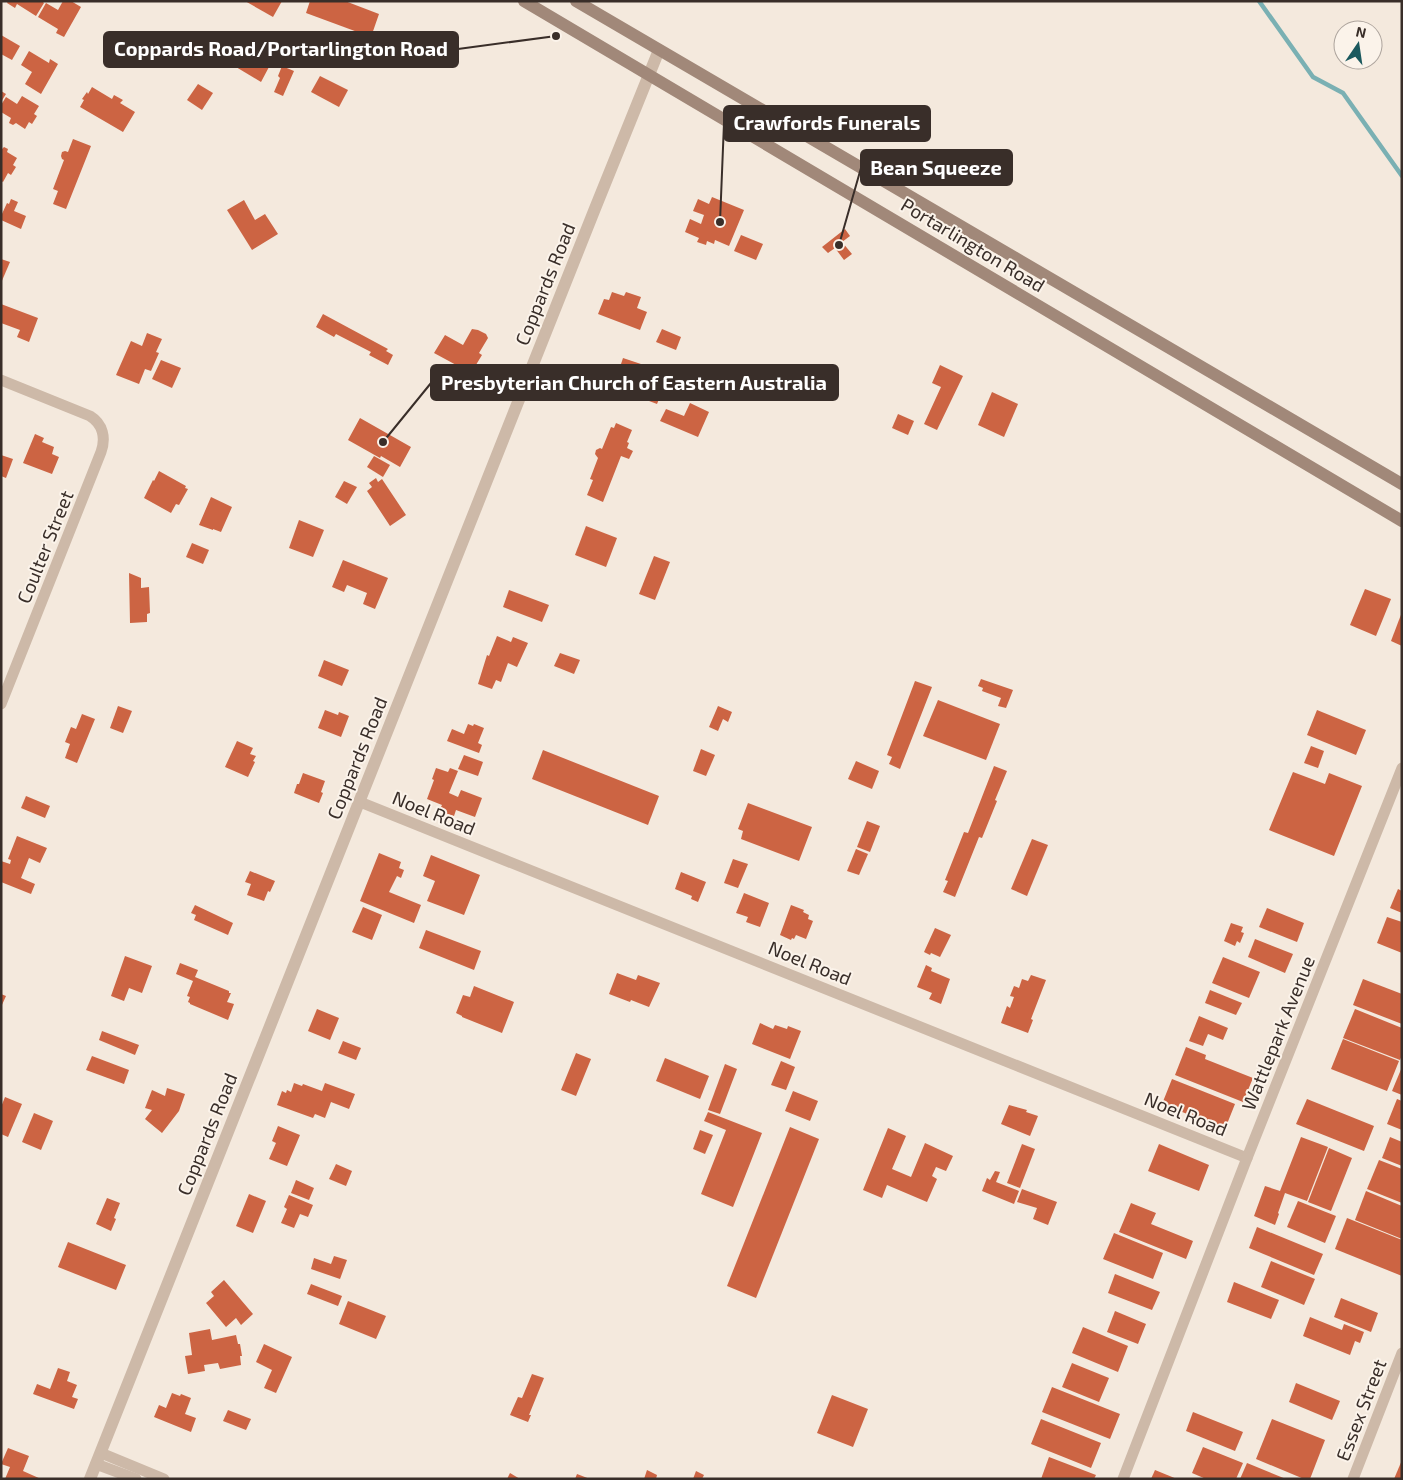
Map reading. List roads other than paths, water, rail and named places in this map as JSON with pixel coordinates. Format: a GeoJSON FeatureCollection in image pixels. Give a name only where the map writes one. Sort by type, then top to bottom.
{"type":"FeatureCollection","features":[{"type":"Feature","properties":{"kind":"main road","name":"Portarlington Road"},"geometry":{"type":"LineString","coordinates":[[524,1],[1402,521]]}},
{"type":"Feature","properties":{"kind":"main road","name":"Portarlington Road"},"geometry":{"type":"LineString","coordinates":[[576,1],[1402,484]]}},
{"type":"Feature","properties":{"kind":"street","name":"Coppards Road"},"geometry":{"type":"LineString","coordinates":[[90,1479],[659,50]]}},
{"type":"Feature","properties":{"kind":"street","name":"Coulter Street"},"geometry":{"type":"LineString","coordinates":[[1,380],[90,416],[98,422],[104,439],[101,452],[1,704]]}},
{"type":"Feature","properties":{"kind":"street","name":"Wattlepark Avenue"},"geometry":{"type":"LineString","coordinates":[[1123,1479],[1247,1158],[1402,768]]}},
{"type":"Feature","properties":{"kind":"street","name":"Noel Road"},"geometry":{"type":"LineString","coordinates":[[360,802],[1247,1158]]}},
{"type":"Feature","properties":{"kind":"street","name":"Essex Street"},"geometry":{"type":"LineString","coordinates":[[1352,1479],[1402,1353]]}},
{"type":"Feature","properties":{"kind":"street"},"geometry":{"type":"LineString","coordinates":[[99,1458],[136,1479]]}},
{"type":"Feature","properties":{"kind":"street"},"geometry":{"type":"LineString","coordinates":[[99,1458],[164,1479]]}},
{"type":"Feature","properties":{"kind":"waterway"},"geometry":{"type":"LineString","coordinates":[[1259,1],[1313,77],[1343,93],[1402,176]]}},
{"type":"Feature","properties":{"kind":"place","name":"Coppards Road/Portarlington Road"},"geometry":{"type":"Point","coordinates":[556,36]}},
{"type":"Feature","properties":{"kind":"place","name":"Crawfords Funerals"},"geometry":{"type":"Point","coordinates":[720,222]}},
{"type":"Feature","properties":{"kind":"place","name":"Bean Squeeze"},"geometry":{"type":"Point","coordinates":[839,245]}},
{"type":"Feature","properties":{"kind":"place","name":"Presbyterian Church of Eastern Australia"},"geometry":{"type":"Point","coordinates":[383,442]}}]}
